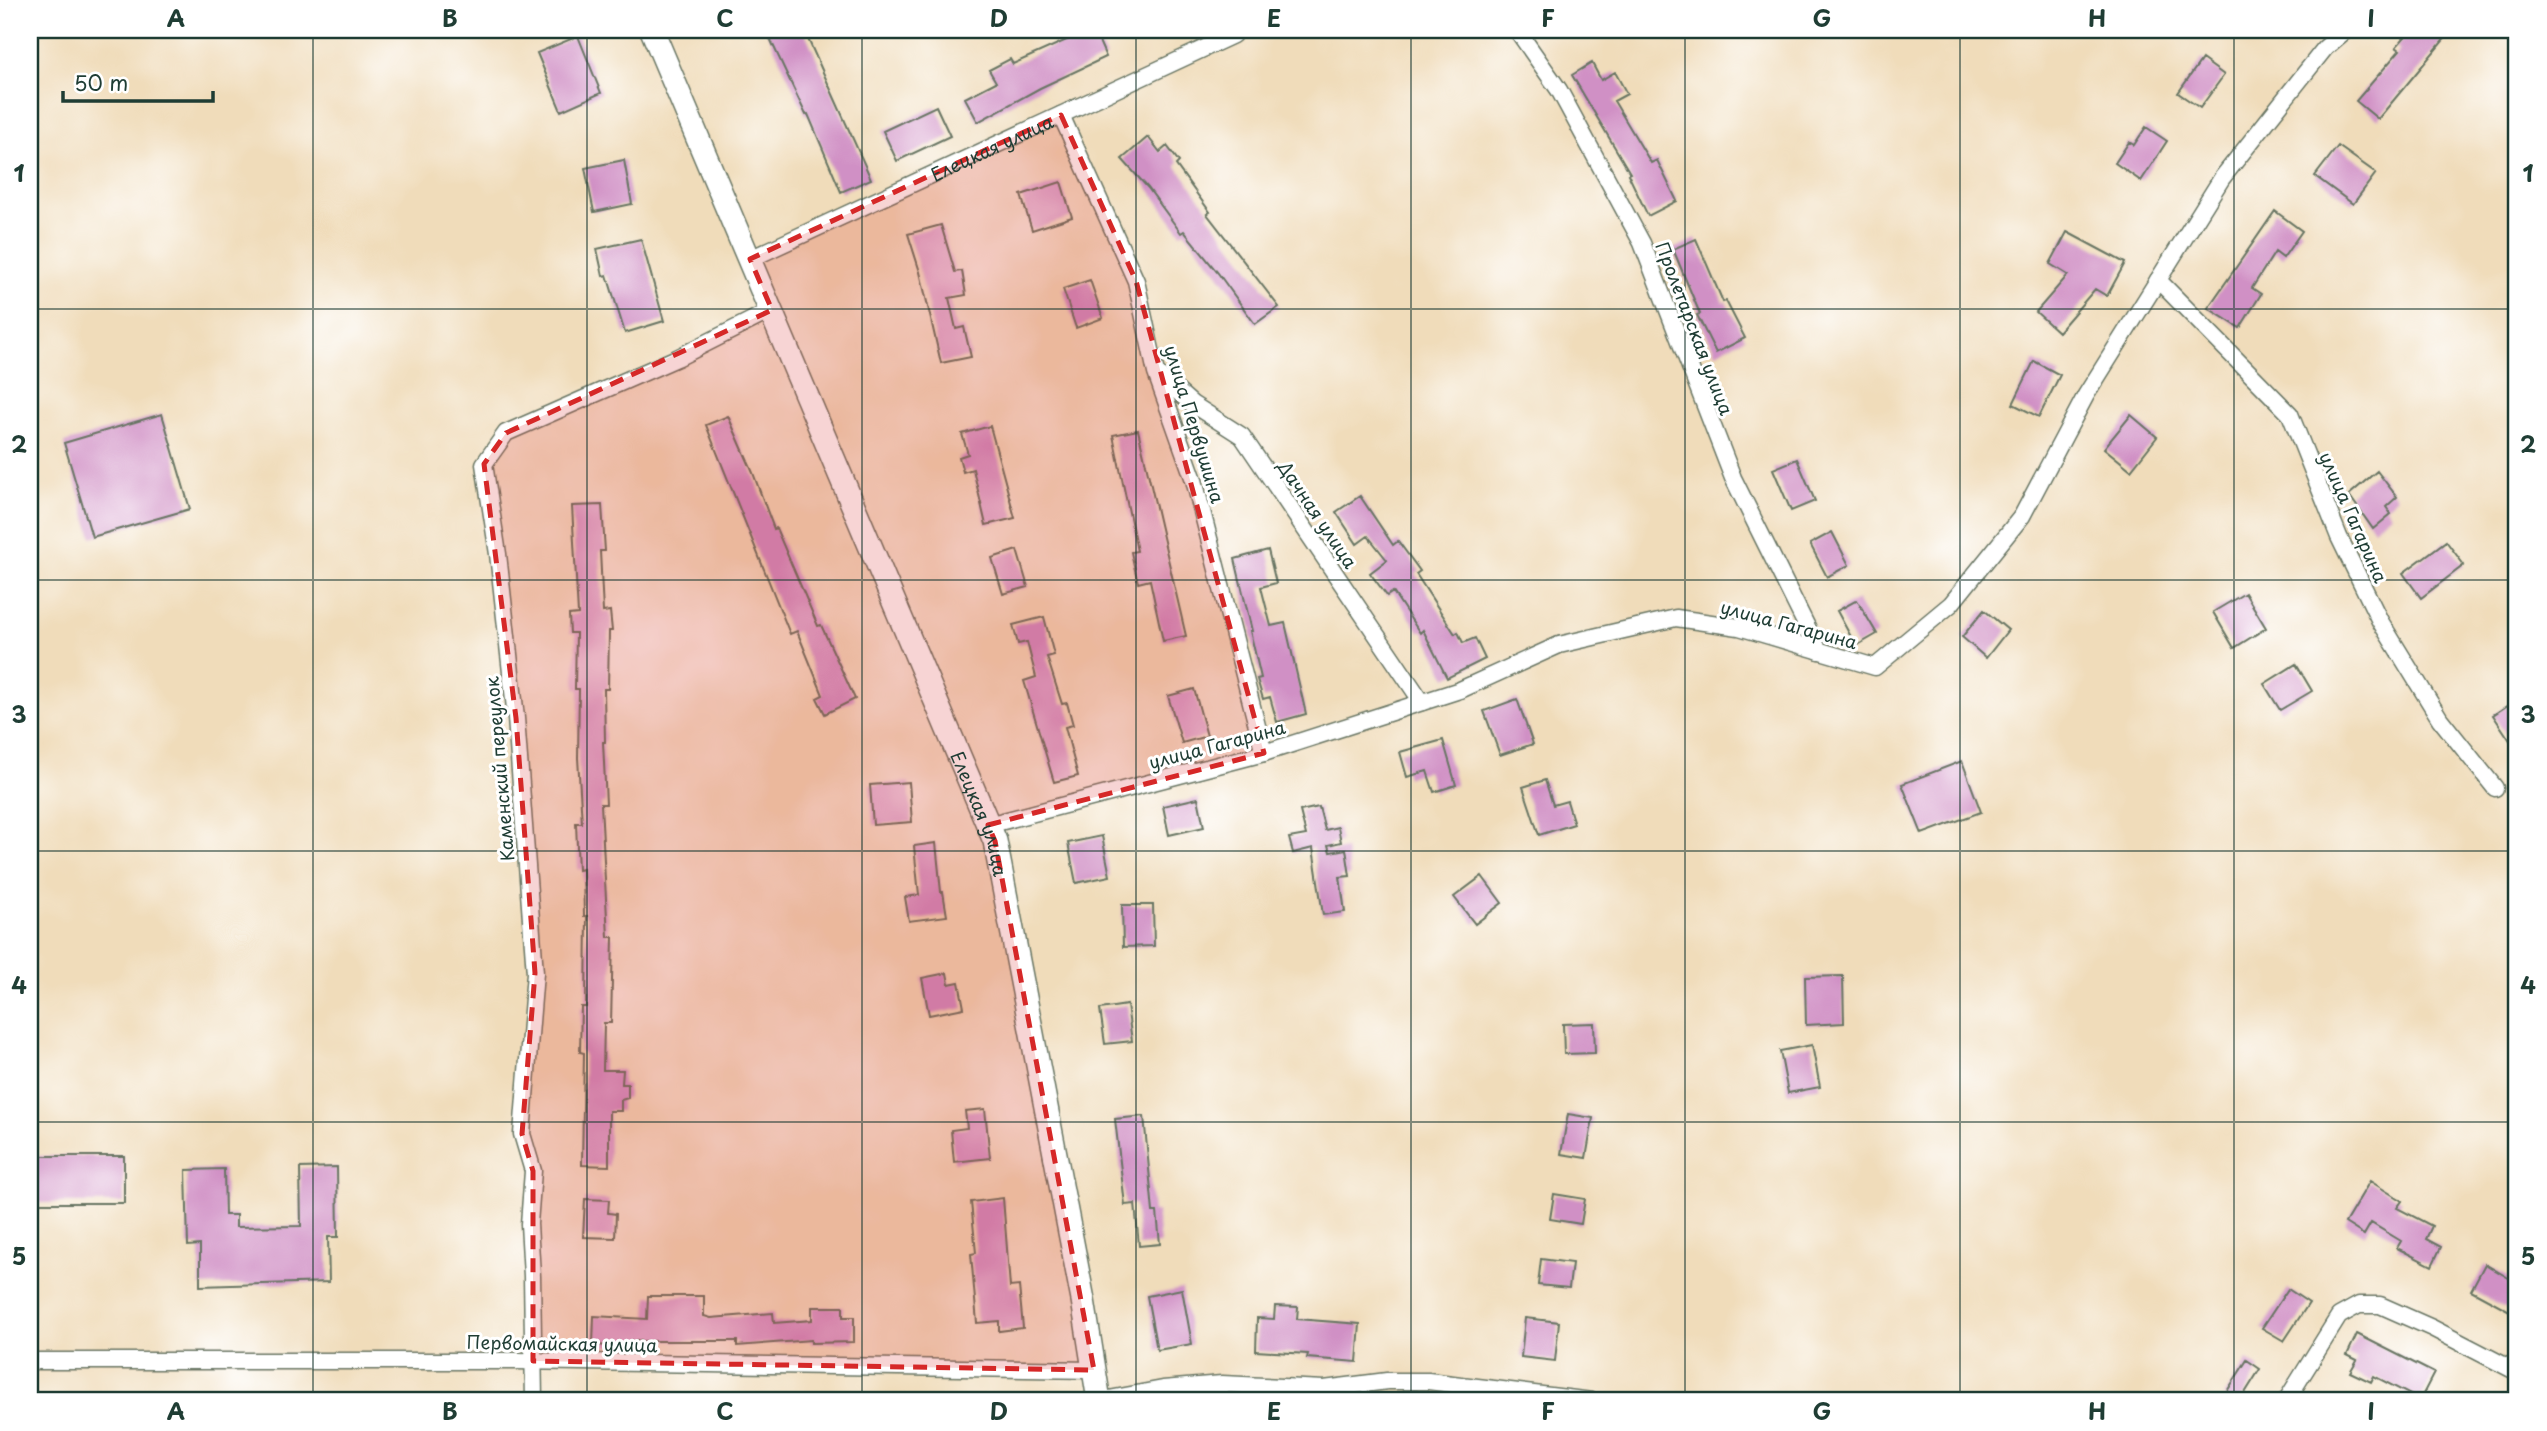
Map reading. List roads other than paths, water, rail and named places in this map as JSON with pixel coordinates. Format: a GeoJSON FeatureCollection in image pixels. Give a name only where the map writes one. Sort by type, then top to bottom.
{"type":"FeatureCollection","features":[{"type":"Feature","properties":{"kind":"main road","name":"Елецкая улица"},"geometry":{"type":"LineString","coordinates":[[652,30],[995,841],[1081,1287],[1098,1401]]}},
{"type":"Feature","properties":{"kind":"street","name":"Пролетарская улица"},"geometry":{"type":"LineString","coordinates":[[1517,30],[1559,90],[1642,243],[1733,478],[1819,651]]}},
{"type":"Feature","properties":{"kind":"street","name":"улица Гагарина"},"geometry":{"type":"LineString","coordinates":[[988,825],[1264,753],[1460,690],[1559,645],[1676,618],[1739,627],[1875,667],[1951,604],[2022,516],[2086,395],[2222,178],[2325,48],[2346,30]]}},
{"type":"Feature","properties":{"kind":"street","name":"Елецкая улица"},"geometry":{"type":"LineString","coordinates":[[750,259],[1233,35]]}},
{"type":"Feature","properties":{"kind":"street","name":"улица Первушина"},"geometry":{"type":"LineString","coordinates":[[1061,115],[1136,281],[1156,373],[1194,480],[1264,753]]}},
{"type":"Feature","properties":{"kind":"street","name":"улица Гагарина"},"geometry":{"type":"LineString","coordinates":[[2158,280],[2290,414],[2339,537],[2380,621],[2440,719],[2495,788]]}},
{"type":"Feature","properties":{"kind":"street","name":"Каменский переулок"},"geometry":{"type":"LineString","coordinates":[[534,1401],[533,1276],[529,1224],[533,1171],[522,1135],[535,973],[516,718],[498,554],[484,464],[506,433],[677,358],[772,310]]}},
{"type":"Feature","properties":{"kind":"street","name":"Дачная улица"},"geometry":{"type":"LineString","coordinates":[[1156,373],[1192,404],[1242,436],[1422,702]]}},
{"type":"Feature","properties":{"kind":"street"},"geometry":{"type":"LineString","coordinates":[[2286,1401],[2339,1316],[2359,1305],[2380,1305],[2432,1328],[2517,1372]]}},
{"type":"Feature","properties":{"kind":"street","name":"Первомайская улица"},"geometry":{"type":"LineString","coordinates":[[30,1361],[533,1362],[1094,1370]]}},
{"type":"Feature","properties":{"kind":"street"},"geometry":{"type":"LineString","coordinates":[[1098,1401],[1163,1389],[1222,1384],[1324,1389],[1387,1381],[1428,1381],[1592,1401]]}}]}
